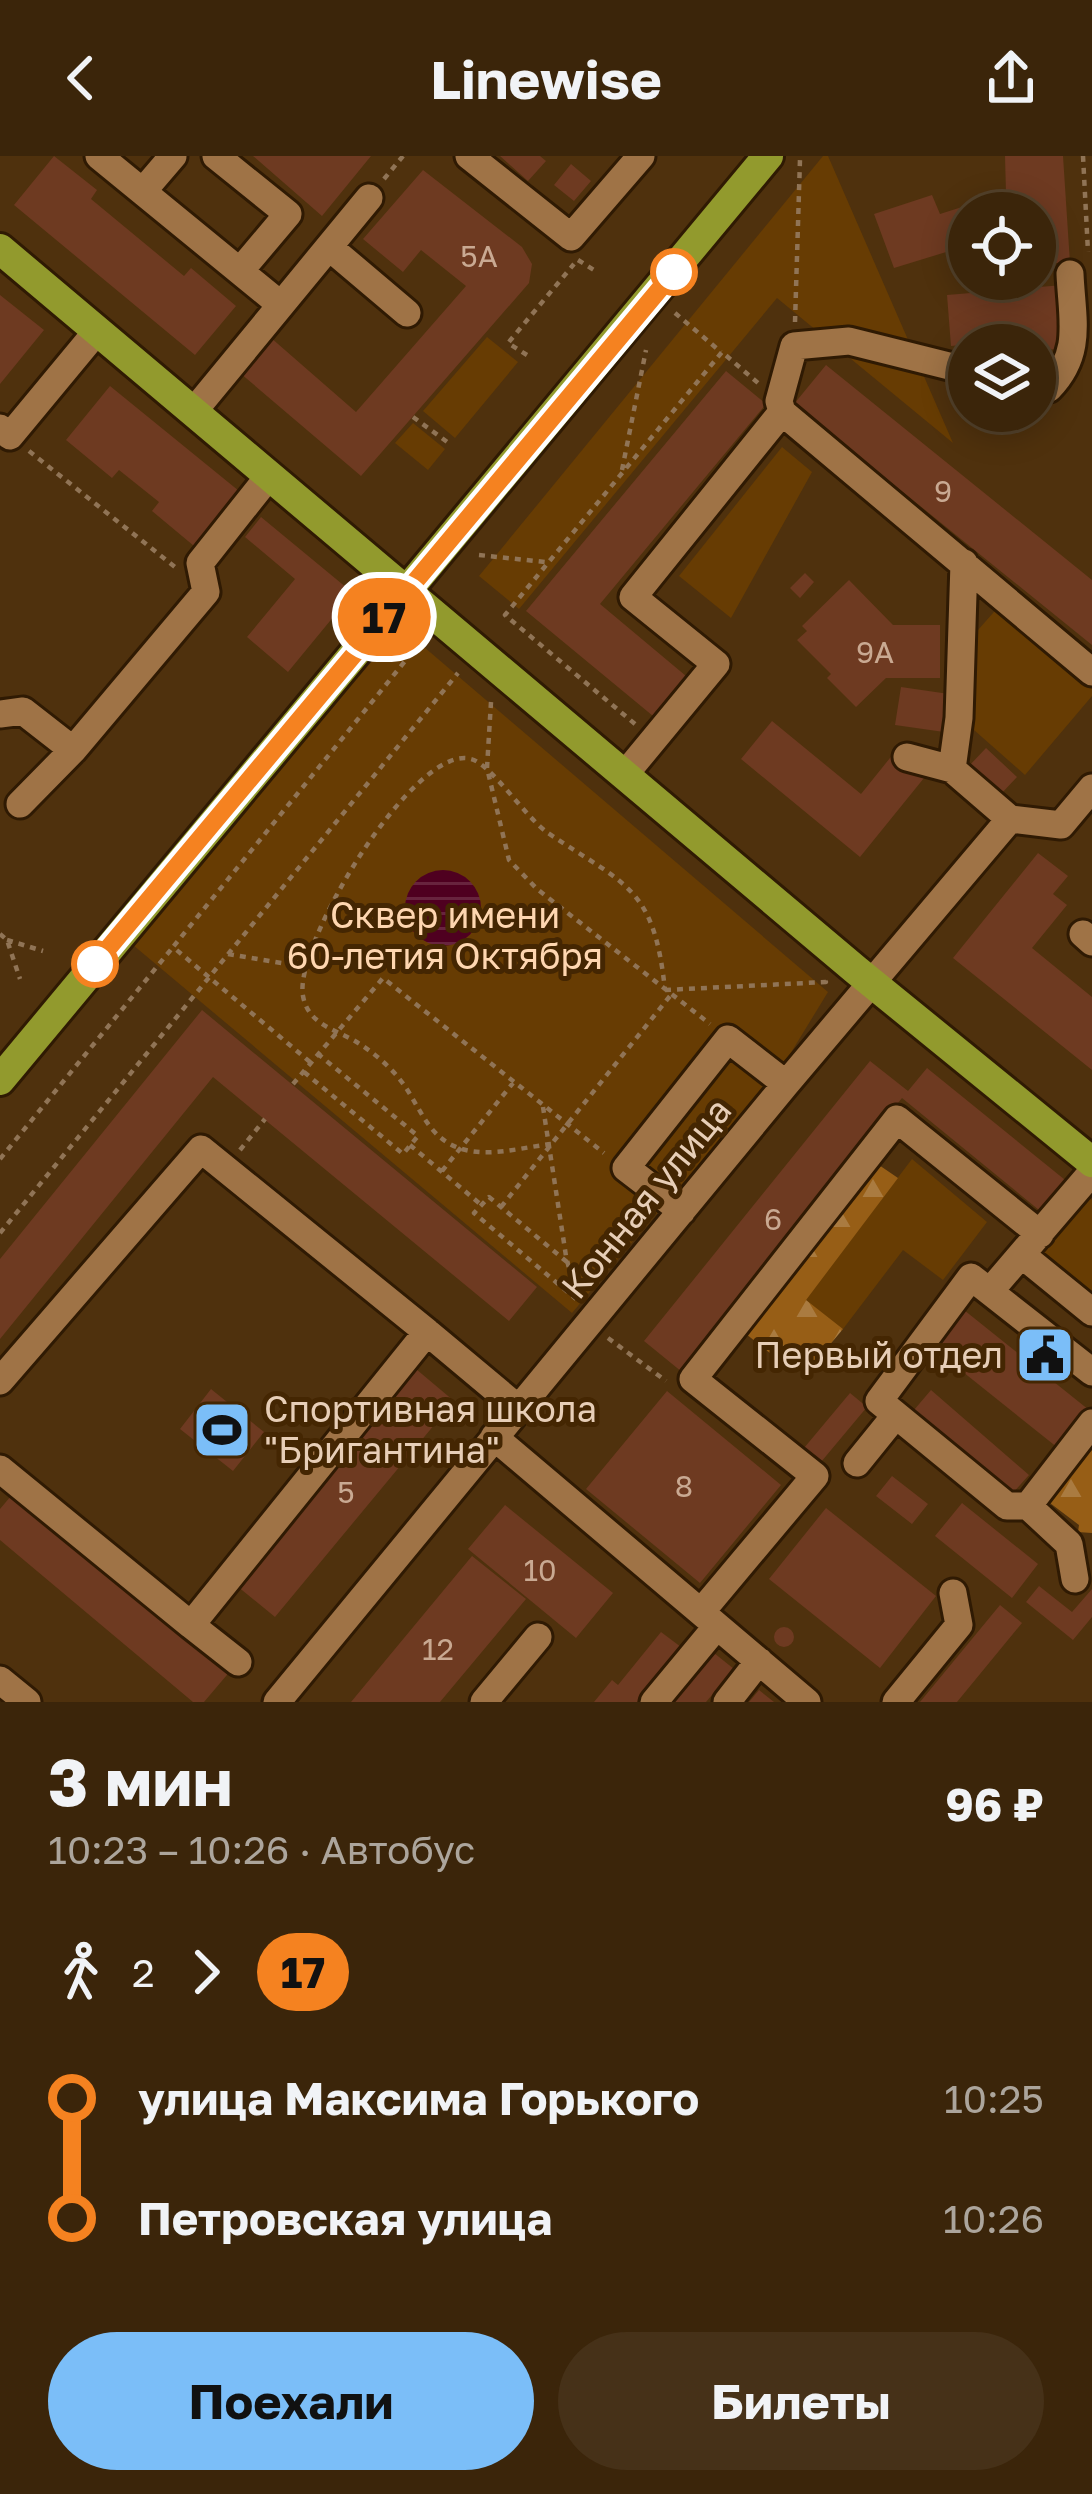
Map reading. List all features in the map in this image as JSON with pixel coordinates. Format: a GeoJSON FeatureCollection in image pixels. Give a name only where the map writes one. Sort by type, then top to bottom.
{"type":"FeatureCollection","features":[{"type":"Feature","properties":{"kind":"main road"},"geometry":{"type":"LineString","coordinates":[[0,1080],[768,156]]}},
{"type":"Feature","properties":{"kind":"main road"},"geometry":{"type":"LineString","coordinates":[[0,248],[1092,1162]]}},
{"type":"Feature","properties":{"kind":"street"},"geometry":{"type":"LineString","coordinates":[[99,156],[281,305]]}},
{"type":"Feature","properties":{"kind":"street"},"geometry":{"type":"LineString","coordinates":[[143,191],[172,156]]}},
{"type":"Feature","properties":{"kind":"street"},"geometry":{"type":"LineString","coordinates":[[216,156],[288,214],[240,271]]}},
{"type":"Feature","properties":{"kind":"street"},"geometry":{"type":"LineString","coordinates":[[469,156],[572,238],[640,156]]}},
{"type":"Feature","properties":{"kind":"street"},"geometry":{"type":"LineString","coordinates":[[193,412],[369,198]]}},
{"type":"Feature","properties":{"kind":"street"},"geometry":{"type":"LineString","coordinates":[[329,247],[407,313]]}},
{"type":"Feature","properties":{"kind":"street"},"geometry":{"type":"LineString","coordinates":[[1056,381],[1073,351],[1079,265]]}},
{"type":"Feature","properties":{"kind":"street"},"geometry":{"type":"LineString","coordinates":[[5,432],[97,331]]}},
{"type":"Feature","properties":{"kind":"street"},"geometry":{"type":"LineString","coordinates":[[626,773],[716,664],[633,597],[780,406],[794,346],[849,341],[948,366]]}},
{"type":"Feature","properties":{"kind":"street"},"geometry":{"type":"LineString","coordinates":[[780,406],[1092,672]]}},
{"type":"Feature","properties":{"kind":"street"},"geometry":{"type":"LineString","coordinates":[[20,805],[73,750],[206,592],[200,563],[269,476]]}},
{"type":"Feature","properties":{"kind":"street"},"geometry":{"type":"LineString","coordinates":[[952,769],[959,718],[964,563]]}},
{"type":"Feature","properties":{"kind":"street"},"geometry":{"type":"LineString","coordinates":[[0,714],[23,711],[73,750]]}},
{"type":"Feature","properties":{"kind":"street"},"geometry":{"type":"LineString","coordinates":[[907,757],[952,769],[1010,819],[1060,825],[1092,788]]}},
{"type":"Feature","properties":{"kind":"street","name":"Конная улица"},"geometry":{"type":"LineString","coordinates":[[277,1702],[1010,819]]}},
{"type":"Feature","properties":{"kind":"street"},"geometry":{"type":"LineString","coordinates":[[682,1211],[626,1168],[728,1039],[786,1084]]}},
{"type":"Feature","properties":{"kind":"street"},"geometry":{"type":"LineString","coordinates":[[654,1702],[814,1476],[693,1379],[897,1119],[1031,1245],[1092,1312]]}},
{"type":"Feature","properties":{"kind":"street"},"geometry":{"type":"LineString","coordinates":[[0,1381],[201,1149],[519,1409]]}},
{"type":"Feature","properties":{"kind":"street"},"geometry":{"type":"LineString","coordinates":[[990,1292],[1092,1172]]}},
{"type":"Feature","properties":{"kind":"street"},"geometry":{"type":"LineString","coordinates":[[1076,1579],[1069,1544],[1028,1506],[1007,1506],[879,1401],[971,1277],[1092,1372]]}},
{"type":"Feature","properties":{"kind":"street"},"geometry":{"type":"LineString","coordinates":[[191,1624],[427,1332]]}},
{"type":"Feature","properties":{"kind":"street"},"geometry":{"type":"LineString","coordinates":[[857,1463],[896,1416]]}},
{"type":"Feature","properties":{"kind":"street"},"geometry":{"type":"LineString","coordinates":[[1028,1506],[1092,1423]]}},
{"type":"Feature","properties":{"kind":"street"},"geometry":{"type":"LineString","coordinates":[[494,1437],[807,1702]]}},
{"type":"Feature","properties":{"kind":"street"},"geometry":{"type":"LineString","coordinates":[[0,1469],[238,1662]]}},
{"type":"Feature","properties":{"kind":"street"},"geometry":{"type":"LineString","coordinates":[[896,1702],[959,1625],[953,1593]]}},
{"type":"Feature","properties":{"kind":"street"},"geometry":{"type":"LineString","coordinates":[[484,1702],[538,1637]]}},
{"type":"Feature","properties":{"kind":"street"},"geometry":{"type":"LineString","coordinates":[[727,1702],[759,1661]]}},
{"type":"Feature","properties":{"kind":"street"},"geometry":{"type":"LineString","coordinates":[[0,1679],[27,1702]]}},
{"type":"Feature","properties":{"kind":"path"},"geometry":{"type":"LineString","coordinates":[[1079,265],[1088,166],[1083,156]]}},
{"type":"Feature","properties":{"kind":"path"},"geometry":{"type":"LineString","coordinates":[[794,346],[800,159]]}},
{"type":"Feature","properties":{"kind":"path"},"geometry":{"type":"LineString","coordinates":[[527,355],[508,344],[578,260],[594,270]]}},
{"type":"Feature","properties":{"kind":"path"},"geometry":{"type":"LineString","coordinates":[[675,313],[780,406]]}},
{"type":"Feature","properties":{"kind":"path"},"geometry":{"type":"LineString","coordinates":[[621,476],[646,350]]}},
{"type":"Feature","properties":{"kind":"path"},"geometry":{"type":"LineString","coordinates":[[654,739],[505,615],[722,352]]}},
{"type":"Feature","properties":{"kind":"path"},"geometry":{"type":"LineString","coordinates":[[413,417],[450,445]]}},
{"type":"Feature","properties":{"kind":"path"},"geometry":{"type":"LineString","coordinates":[[5,432],[206,592]]}},
{"type":"Feature","properties":{"kind":"path"},"geometry":{"type":"LineString","coordinates":[[479,555],[548,562]]}},
{"type":"Feature","properties":{"kind":"path"},"geometry":{"type":"LineString","coordinates":[[0,1159],[424,638]]}},
{"type":"Feature","properties":{"kind":"path"},"geometry":{"type":"LineString","coordinates":[[0,1233],[461,668]]}},
{"type":"Feature","properties":{"kind":"path"},"geometry":{"type":"LineString","coordinates":[[492,693],[487,768],[509,860],[537,889],[710,1024]]}},
{"type":"Feature","properties":{"kind":"path"},"geometry":{"type":"LineString","coordinates":[[551,1144],[478,1154],[459,1150],[432,1129],[392,1070],[355,1041],[322,1026],[303,1001],[305,967],[335,899],[407,792],[440,762],[453,757],[467,757],[487,768],[534,823],[637,893],[649,913],[669,992]]}},
{"type":"Feature","properties":{"kind":"path"},"geometry":{"type":"LineString","coordinates":[[0,934],[43,951]]}},
{"type":"Feature","properties":{"kind":"path"},"geometry":{"type":"LineString","coordinates":[[7,940],[20,979]]}},
{"type":"Feature","properties":{"kind":"path"},"geometry":{"type":"LineString","coordinates":[[173,947],[310,1062]]}},
{"type":"Feature","properties":{"kind":"path"},"geometry":{"type":"LineString","coordinates":[[228,954],[305,967]]}},
{"type":"Feature","properties":{"kind":"path"},"geometry":{"type":"LineString","coordinates":[[293,1084],[383,978],[626,1168]]}},
{"type":"Feature","properties":{"kind":"path"},"geometry":{"type":"LineString","coordinates":[[501,1207],[669,992],[773,985]]}},
{"type":"Feature","properties":{"kind":"path"},"geometry":{"type":"LineString","coordinates":[[303,1071],[403,1154],[418,1136],[318,1054]]}},
{"type":"Feature","properties":{"kind":"path"},"geometry":{"type":"LineString","coordinates":[[442,1171],[513,1083]]}},
{"type":"Feature","properties":{"kind":"path"},"geometry":{"type":"LineString","coordinates":[[543,1107],[567,1262],[584,1330],[614,1340],[672,1385],[693,1379]]}},
{"type":"Feature","properties":{"kind":"path"},"geometry":{"type":"LineString","coordinates":[[226,1168],[265,1119]]}},
{"type":"Feature","properties":{"kind":"path"},"geometry":{"type":"LineString","coordinates":[[410,1145],[482,1205]]}},
{"type":"Feature","properties":{"kind":"path"},"geometry":{"type":"LineString","coordinates":[[567,1262],[489,1196],[474,1213],[576,1299]]}},
{"type":"Feature","properties":{"kind":"green space"},"geometry":{"type":"Polygon","coordinates":[[[823,156],[828,156],[953,443],[777,298],[519,609],[479,576],[823,156]]]}},
{"type":"Feature","properties":{"kind":"green space"},"geometry":{"type":"Polygon","coordinates":[[[487,337],[518,362],[455,438],[423,411],[487,337]]]}},
{"type":"Feature","properties":{"kind":"green space"},"geometry":{"type":"Polygon","coordinates":[[[413,423],[445,449],[428,470],[395,443],[413,423]]]}},
{"type":"Feature","properties":{"kind":"green space"},"geometry":{"type":"Polygon","coordinates":[[[782,447],[812,472],[731,618],[679,576],[782,447]]]}},
{"type":"Feature","properties":{"kind":"green space"},"geometry":{"type":"Polygon","coordinates":[[[1001,604],[1092,682],[1092,696],[1025,775],[974,730],[970,639],[1001,604]]]}},
{"type":"Feature","properties":{"kind":"green space","name":"Сквер имени 60-летия Октября"},"geometry":{"type":"Polygon","coordinates":[[[417,641],[828,992],[784,1064],[572,1313],[133,945],[372,661],[417,641]]]}},
{"type":"Feature","properties":{"kind":"green space"},"geometry":{"type":"Polygon","coordinates":[[[912,1159],[987,1222],[943,1280],[903,1250],[843,1329],[805,1300],[912,1159]]]}},
{"type":"Feature","properties":{"kind":"green space"},"geometry":{"type":"Polygon","coordinates":[[[873,1161],[898,1178],[806,1300],[843,1329],[817,1360],[820,1365],[775,1357],[741,1330],[873,1161]]]}},
{"type":"Feature","properties":{"kind":"green space"},"geometry":{"type":"Polygon","coordinates":[[[1080,1191],[1092,1200],[1092,1304],[1029,1254],[1080,1191]]]}},
{"type":"Feature","properties":{"kind":"green space"},"geometry":{"type":"Polygon","coordinates":[[[1092,1438],[1092,1533],[1078,1532],[1079,1525],[1046,1500],[1092,1438]]]}},
{"type":"Feature","properties":{"kind":"shaded area"},"geometry":{"type":"Polygon","coordinates":[[[443,870],[470,881],[481,908],[470,935],[443,946],[416,935],[405,908],[416,881],[443,870]]]}},
{"type":"Feature","properties":{"kind":"building"},"geometry":{"type":"Polygon","coordinates":[[[54,156],[97,190],[91,199],[184,276],[191,268],[236,306],[195,355],[14,205],[54,156]]]}},
{"type":"Feature","properties":{"kind":"building"},"geometry":{"type":"Polygon","coordinates":[[[253,156],[371,156],[322,216],[253,156]]]}},
{"type":"Feature","properties":{"kind":"building"},"geometry":{"type":"Polygon","coordinates":[[[500,156],[540,156],[546,161],[528,181],[500,156]]]}},
{"type":"Feature","properties":{"kind":"building"},"geometry":{"type":"Polygon","coordinates":[[[1005,156],[1063,156],[1070,263],[1056,263],[1056,192],[1006,192],[1005,156]]]}},
{"type":"Feature","properties":{"kind":"building"},"geometry":{"type":"Polygon","coordinates":[[[571,164],[591,181],[574,201],[554,185],[571,164]]]}},
{"type":"Feature","properties":{"kind":"building"},"geometry":{"type":"Polygon","coordinates":[[[423,170],[522,247],[532,264],[529,283],[361,476],[240,373],[270,337],[356,412],[466,286],[421,250],[403,272],[363,239],[423,170]]]}},
{"type":"Feature","properties":{"kind":"building"},"geometry":{"type":"Polygon","coordinates":[[[932,195],[940,214],[948,211],[948,251],[894,268],[874,214],[932,195]]]}},
{"type":"Feature","properties":{"kind":"building"},"geometry":{"type":"Polygon","coordinates":[[[1063,285],[1061,349],[1056,349],[1056,324],[949,324],[947,295],[948,300],[1056,300],[1056,286],[1063,285]]]}},
{"type":"Feature","properties":{"kind":"building"},"geometry":{"type":"Polygon","coordinates":[[[0,295],[44,330],[0,384],[0,295]]]}},
{"type":"Feature","properties":{"kind":"building"},"geometry":{"type":"Polygon","coordinates":[[[826,365],[1092,580],[1092,645],[794,404],[826,365]]]}},
{"type":"Feature","properties":{"kind":"building"},"geometry":{"type":"Polygon","coordinates":[[[726,371],[766,404],[600,604],[686,676],[653,716],[526,611],[726,371]]]}},
{"type":"Feature","properties":{"kind":"building"},"geometry":{"type":"Polygon","coordinates":[[[110,386],[239,491],[194,546],[152,511],[159,502],[119,470],[112,478],[66,440],[110,386]]]}},
{"type":"Feature","properties":{"kind":"building"},"geometry":{"type":"Polygon","coordinates":[[[261,517],[353,593],[288,672],[247,637],[295,579],[245,537],[261,517]]]}},
{"type":"Feature","properties":{"kind":"building"},"geometry":{"type":"Polygon","coordinates":[[[805,573],[814,582],[800,598],[790,588],[805,573]]]}},
{"type":"Feature","properties":{"kind":"building"},"geometry":{"type":"Polygon","coordinates":[[[849,580],[893,625],[940,625],[940,678],[886,678],[856,707],[827,678],[831,674],[797,640],[807,631],[802,626],[849,580]]]}},
{"type":"Feature","properties":{"kind":"building"},"geometry":{"type":"Polygon","coordinates":[[[901,687],[949,694],[944,732],[895,725],[901,687]]]}},
{"type":"Feature","properties":{"kind":"building"},"geometry":{"type":"Polygon","coordinates":[[[772,721],[861,794],[894,753],[924,778],[860,857],[741,759],[772,721]]]}},
{"type":"Feature","properties":{"kind":"building"},"geometry":{"type":"Polygon","coordinates":[[[986,748],[1017,777],[1000,795],[969,766],[986,748]]]}},
{"type":"Feature","properties":{"kind":"building"},"geometry":{"type":"Polygon","coordinates":[[[1038,853],[1068,876],[1053,894],[1067,905],[1032,948],[1092,997],[1092,1070],[953,958],[1038,853]]]}},
{"type":"Feature","properties":{"kind":"building"},"geometry":{"type":"Polygon","coordinates":[[[202,1010],[537,1287],[509,1321],[213,1077],[0,1339],[0,1259],[202,1010]]]}},
{"type":"Feature","properties":{"kind":"building"},"geometry":{"type":"Polygon","coordinates":[[[870,1061],[908,1091],[927,1068],[1075,1188],[1050,1219],[902,1098],[682,1372],[644,1341],[870,1061]]]}},
{"type":"Feature","properties":{"kind":"building"},"geometry":{"type":"Polygon","coordinates":[[[959,1306],[1089,1410],[1058,1448],[928,1344],[959,1306]]]}},
{"type":"Feature","properties":{"kind":"building"},"geometry":{"type":"Polygon","coordinates":[[[416,1369],[454,1401],[275,1617],[237,1586],[416,1369]]]}},
{"type":"Feature","properties":{"kind":"building","name":"Спортивная школа \"Бригантина\""},"geometry":{"type":"Polygon","coordinates":[[[211,1389],[264,1432],[233,1471],[180,1429],[211,1389]]]}},
{"type":"Feature","properties":{"kind":"building"},"geometry":{"type":"Polygon","coordinates":[[[931,1390],[1029,1475],[1011,1495],[914,1410],[931,1390]]]}},
{"type":"Feature","properties":{"kind":"building"},"geometry":{"type":"Polygon","coordinates":[[[667,1391],[781,1485],[700,1583],[586,1489],[667,1391]]]}},
{"type":"Feature","properties":{"kind":"building"},"geometry":{"type":"Polygon","coordinates":[[[850,1393],[867,1407],[821,1462],[804,1448],[850,1393]]]}},
{"type":"Feature","properties":{"kind":"building"},"geometry":{"type":"Polygon","coordinates":[[[892,1476],[928,1504],[912,1524],[876,1496],[892,1476]]]}},
{"type":"Feature","properties":{"kind":"building"},"geometry":{"type":"Polygon","coordinates":[[[16,1490],[232,1669],[204,1702],[193,1702],[0,1540],[0,1509],[16,1490]]]}},
{"type":"Feature","properties":{"kind":"building"},"geometry":{"type":"Polygon","coordinates":[[[962,1503],[1038,1564],[1012,1598],[935,1536],[962,1503]]]}},
{"type":"Feature","properties":{"kind":"building"},"geometry":{"type":"Polygon","coordinates":[[[505,1505],[613,1593],[576,1638],[468,1549],[505,1505]]]}},
{"type":"Feature","properties":{"kind":"building"},"geometry":{"type":"Polygon","coordinates":[[[826,1508],[936,1596],[880,1668],[769,1579],[826,1508]]]}},
{"type":"Feature","properties":{"kind":"building"},"geometry":{"type":"Polygon","coordinates":[[[472,1556],[526,1599],[440,1702],[351,1702],[472,1556]]]}},
{"type":"Feature","properties":{"kind":"building"},"geometry":{"type":"Polygon","coordinates":[[[1039,1586],[1072,1612],[1092,1589],[1092,1617],[1073,1640],[1026,1602],[1039,1586]]]}},
{"type":"Feature","properties":{"kind":"building"},"geometry":{"type":"Polygon","coordinates":[[[1000,1605],[1022,1623],[957,1702],[920,1702],[1000,1605]]]}},
{"type":"Feature","properties":{"kind":"building"},"geometry":{"type":"Polygon","coordinates":[[[784,1627],[794,1637],[784,1647],[774,1637],[784,1627]]]}},
{"type":"Feature","properties":{"kind":"building"},"geometry":{"type":"Polygon","coordinates":[[[661,1632],[681,1647],[637,1702],[594,1702],[612,1680],[618,1685],[661,1632]]]}},
{"type":"Feature","properties":{"kind":"building"},"geometry":{"type":"Polygon","coordinates":[[[714,1653],[734,1669],[706,1702],[674,1702],[714,1653]]]}},
{"type":"Feature","properties":{"kind":"building"},"geometry":{"type":"Polygon","coordinates":[[[759,1690],[774,1702],[749,1702],[759,1690]]]}},
{"type":"Feature","properties":{"kind":"bus line","name":"17"},"geometry":{"type":"LineString","coordinates":[[95,964],[674,272]]}},
{"type":"Feature","properties":{"kind":"place","name":"Первый отдел"},"geometry":{"type":"Point","coordinates":[1045,1355]}},
{"type":"Feature","properties":{"kind":"place","name":"Спортивная школа \"Бригантина\""},"geometry":{"type":"Point","coordinates":[222,1430]}}]}
